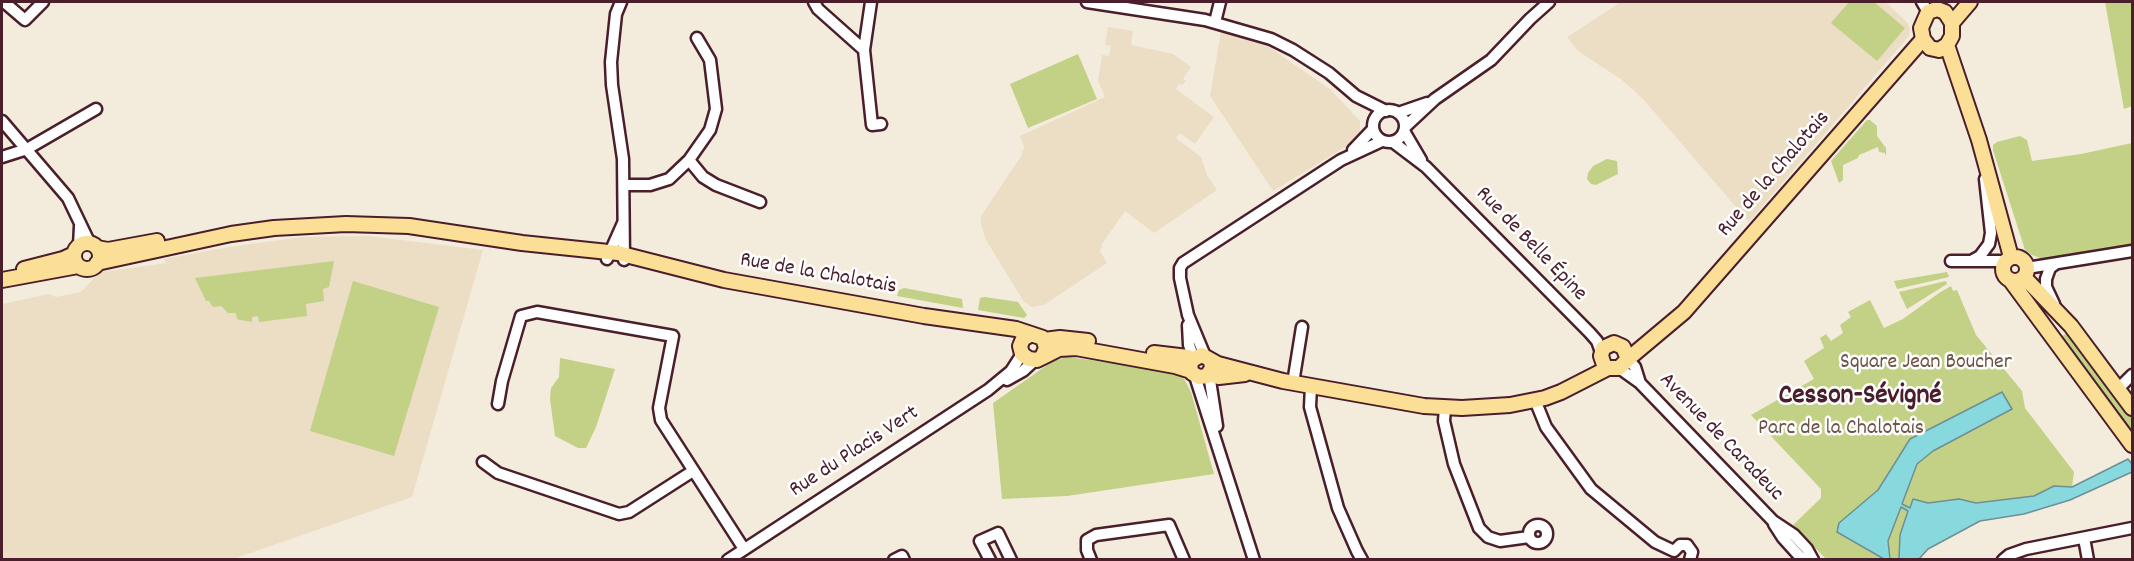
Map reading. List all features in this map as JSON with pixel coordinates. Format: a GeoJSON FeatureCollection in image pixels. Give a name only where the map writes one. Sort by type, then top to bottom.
{"type":"FeatureCollection","features":[{"type":"Feature","properties":{"kind":"main road"},"geometry":{"type":"LineString","coordinates":[[1948,17],[1960,2]]}},
{"type":"Feature","properties":{"kind":"main road"},"geometry":{"type":"LineString","coordinates":[[1948,17],[1970,2]]}},
{"type":"Feature","properties":{"kind":"main road"},"geometry":{"type":"LineString","coordinates":[[1925,7],[1937,9],[1948,17],[1952,36],[1947,45],[1939,50],[1930,48],[1923,39],[1921,28],[1925,7]]}},
{"type":"Feature","properties":{"kind":"main road","name":"Rue de la Chalotais"},"geometry":{"type":"LineString","coordinates":[[1039,358],[1065,348],[1076,348],[1175,366],[1201,366],[1445,408],[1499,407],[1555,394],[1613,358],[1656,336],[1684,312],[1923,39]]}},
{"type":"Feature","properties":{"kind":"main road"},"geometry":{"type":"LineString","coordinates":[[1947,45],[1985,166],[2008,261],[2004,274],[2021,275],[2071,326],[2133,408]]}},
{"type":"Feature","properties":{"kind":"main road","name":"Rue de la Chalotais"},"geometry":{"type":"LineString","coordinates":[[2,279],[29,267],[63,259],[84,251],[108,250],[155,241],[310,225],[380,225],[443,230],[625,258],[705,276],[924,316],[1001,334],[1011,338],[1021,350]]}},
{"type":"Feature","properties":{"kind":"main road","name":"Rue de la Chalotais"},"geometry":{"type":"LineString","coordinates":[[84,251],[90,269],[98,263],[231,234]]}},
{"type":"Feature","properties":{"kind":"main road"},"geometry":{"type":"LineString","coordinates":[[84,251],[100,256],[98,263]]}},
{"type":"Feature","properties":{"kind":"main road"},"geometry":{"type":"LineString","coordinates":[[2008,261],[2022,259],[2021,275],[2133,445]]}},
{"type":"Feature","properties":{"kind":"main road","name":"Rue de la Chalotais"},"geometry":{"type":"LineString","coordinates":[[924,316],[1002,326],[1031,334]]}},
{"type":"Feature","properties":{"kind":"main road"},"geometry":{"type":"LineString","coordinates":[[1031,334],[1038,335],[1044,340],[1046,348],[1039,358],[1026,358],[1021,350],[1023,339],[1031,334]]}},
{"type":"Feature","properties":{"kind":"main road","name":"Rue de la Chalotais"},"geometry":{"type":"LineString","coordinates":[[1044,340],[1071,338],[1188,357],[1201,366]]}},
{"type":"Feature","properties":{"kind":"street"},"geometry":{"type":"LineString","coordinates":[[4,2],[25,20],[43,2]]}},
{"type":"Feature","properties":{"kind":"street"},"geometry":{"type":"LineString","coordinates":[[621,2],[616,14],[611,62],[625,185],[623,223],[625,258]]}},
{"type":"Feature","properties":{"kind":"street"},"geometry":{"type":"LineString","coordinates":[[814,2],[818,9],[864,50]]}},
{"type":"Feature","properties":{"kind":"street"},"geometry":{"type":"LineString","coordinates":[[871,2],[864,50],[872,125],[881,124]]}},
{"type":"Feature","properties":{"kind":"street"},"geometry":{"type":"LineString","coordinates":[[1087,2],[1215,22],[1281,43],[1329,74],[1356,96],[1386,111],[1398,113],[1435,99]]}},
{"type":"Feature","properties":{"kind":"street"},"geometry":{"type":"LineString","coordinates":[[1215,22],[1220,2]]}},
{"type":"Feature","properties":{"kind":"street"},"geometry":{"type":"LineString","coordinates":[[1341,160],[1388,141],[1399,139],[1405,129],[1435,99],[1491,60],[1549,2]]}},
{"type":"Feature","properties":{"kind":"street"},"geometry":{"type":"LineString","coordinates":[[625,185],[650,185],[669,178],[689,160],[710,130],[716,109],[710,60],[697,38]]}},
{"type":"Feature","properties":{"kind":"street"},"geometry":{"type":"LineString","coordinates":[[1356,96],[1376,136],[1388,141]]}},
{"type":"Feature","properties":{"kind":"street"},"geometry":{"type":"LineString","coordinates":[[2,157],[27,149],[96,109]]}},
{"type":"Feature","properties":{"kind":"street"},"geometry":{"type":"LineString","coordinates":[[1254,560],[1223,459],[1188,315],[1180,268],[1182,263],[1341,160],[1360,144],[1373,127],[1379,114],[1386,111]]}},
{"type":"Feature","properties":{"kind":"street"},"geometry":{"type":"LineString","coordinates":[[1398,113],[1403,119],[1405,129]]}},
{"type":"Feature","properties":{"kind":"street"},"geometry":{"type":"LineString","coordinates":[[2,121],[68,198],[79,217],[84,251]]}},
{"type":"Feature","properties":{"kind":"street","name":"Rue de Belle Épine"},"geometry":{"type":"LineString","coordinates":[[1405,129],[1410,143],[1426,167],[1613,358]]}},
{"type":"Feature","properties":{"kind":"street","name":"Rue de Belle Épine"},"geometry":{"type":"LineString","coordinates":[[1388,141],[1426,167]]}},
{"type":"Feature","properties":{"kind":"street"},"geometry":{"type":"LineString","coordinates":[[689,160],[703,177],[716,185],[760,202]]}},
{"type":"Feature","properties":{"kind":"street"},"geometry":{"type":"LineString","coordinates":[[1971,261],[1982,255],[1989,244],[1991,233],[1985,166]]}},
{"type":"Feature","properties":{"kind":"street"},"geometry":{"type":"LineString","coordinates":[[608,256],[623,223]]}},
{"type":"Feature","properties":{"kind":"street"},"geometry":{"type":"LineString","coordinates":[[2021,275],[2058,262],[2133,251]]}},
{"type":"Feature","properties":{"kind":"street"},"geometry":{"type":"LineString","coordinates":[[1951,261],[2008,261]]}},
{"type":"Feature","properties":{"kind":"street"},"geometry":{"type":"LineString","coordinates":[[2058,262],[2050,268],[2046,279],[2046,287],[2058,313]]}},
{"type":"Feature","properties":{"kind":"street"},"geometry":{"type":"LineString","coordinates":[[498,404],[502,381],[521,316],[537,312],[673,336],[658,408],[661,420],[744,549]]}},
{"type":"Feature","properties":{"kind":"street"},"geometry":{"type":"LineString","coordinates":[[1293,383],[1302,327]]}},
{"type":"Feature","properties":{"kind":"street","name":"Rue du Placis Vert"},"geometry":{"type":"LineString","coordinates":[[988,390],[1011,371],[1021,350]]}},
{"type":"Feature","properties":{"kind":"street","name":"Rue du Placis Vert"},"geometry":{"type":"LineString","coordinates":[[728,560],[988,390],[1023,371],[1039,358]]}},
{"type":"Feature","properties":{"kind":"street","name":"Avenue de Caradeuc"},"geometry":{"type":"LineString","coordinates":[[1613,358],[1635,368],[1640,383],[1773,521],[1794,535],[1807,549],[1813,560]]}},
{"type":"Feature","properties":{"kind":"street"},"geometry":{"type":"LineString","coordinates":[[2118,389],[2133,375]]}},
{"type":"Feature","properties":{"kind":"street"},"geometry":{"type":"LineString","coordinates":[[1311,386],[1310,407],[1338,508],[1362,560]]}},
{"type":"Feature","properties":{"kind":"street"},"geometry":{"type":"LineString","coordinates":[[1535,400],[1546,427],[1591,489],[1655,542],[1675,555],[1678,546],[1687,545],[1692,552],[1690,560]]}},
{"type":"Feature","properties":{"kind":"street"},"geometry":{"type":"LineString","coordinates":[[1445,408],[1444,422],[1454,464],[1479,528],[1488,537],[1500,541],[1529,537]]}},
{"type":"Feature","properties":{"kind":"street"},"geometry":{"type":"LineString","coordinates":[[483,462],[498,473],[619,514],[629,512],[693,471]]}},
{"type":"Feature","properties":{"kind":"street","name":"Avenue de Caradeuc"},"geometry":{"type":"LineString","coordinates":[[1773,521],[1783,538],[1803,560]]}},
{"type":"Feature","properties":{"kind":"street"},"geometry":{"type":"LineString","coordinates":[[1091,560],[1087,550],[1087,540],[1096,535],[1169,525],[1184,560]]}},
{"type":"Feature","properties":{"kind":"street"},"geometry":{"type":"LineString","coordinates":[[2003,560],[2009,555],[2026,549],[2133,528]]}},
{"type":"Feature","properties":{"kind":"street"},"geometry":{"type":"LineString","coordinates":[[990,560],[980,541],[998,532],[1011,560]]}},
{"type":"Feature","properties":{"kind":"street"},"geometry":{"type":"LineString","coordinates":[[2084,538],[2088,560]]}},
{"type":"Feature","properties":{"kind":"street"},"geometry":{"type":"LineString","coordinates":[[894,560],[902,556],[904,560]]}},
{"type":"Feature","properties":{"kind":"shaded area"},"geometry":{"type":"Polygon","coordinates":[[[1621,2],[1886,2],[1908,23],[1910,30],[1909,36],[1749,222],[1643,99],[1622,80],[1578,51],[1567,37],[1621,2]]]}},
{"type":"Feature","properties":{"kind":"shaded area"},"geometry":{"type":"Polygon","coordinates":[[[1108,27],[1133,31],[1131,45],[1173,54],[1191,67],[1183,79],[1186,81],[1182,85],[1179,84],[1176,89],[1214,117],[1195,144],[1180,133],[1176,138],[1201,157],[1207,175],[1217,190],[1154,233],[1125,211],[1102,244],[1100,251],[1107,263],[1044,305],[1032,307],[1024,302],[986,240],[981,216],[1021,156],[1024,147],[1020,136],[1105,97],[1098,81],[1102,55],[1109,56],[1111,46],[1105,45],[1108,27]]]}},
{"type":"Feature","properties":{"kind":"shaded area"},"geometry":{"type":"Polygon","coordinates":[[[1221,31],[1269,47],[1330,89],[1360,121],[1360,138],[1273,191],[1210,96],[1221,31]]]}},
{"type":"Feature","properties":{"kind":"shaded area"},"geometry":{"type":"Polygon","coordinates":[[[369,236],[483,250],[412,497],[233,559],[2,560],[2,304],[49,294],[56,297],[81,292],[100,272],[166,263],[164,259],[303,237],[369,236]]]}},
{"type":"Feature","properties":{"kind":"green space"},"geometry":{"type":"Polygon","coordinates":[[[1849,2],[1874,2],[1905,28],[1877,61],[1831,23],[1849,2]]]}},
{"type":"Feature","properties":{"kind":"green space"},"geometry":{"type":"Polygon","coordinates":[[[2105,2],[2132,2],[2132,106],[2124,109],[2105,2]]]}},
{"type":"Feature","properties":{"kind":"green space"},"geometry":{"type":"Polygon","coordinates":[[[1078,54],[1097,99],[1028,128],[1010,84],[1078,54]]]}},
{"type":"Feature","properties":{"kind":"green space"},"geometry":{"type":"Polygon","coordinates":[[[1867,120],[1877,126],[1877,136],[1886,148],[1886,154],[1885,156],[1885,153],[1879,152],[1878,147],[1859,155],[1858,158],[1843,165],[1843,180],[1839,183],[1831,161],[1867,120]]]}},
{"type":"Feature","properties":{"kind":"green space"},"geometry":{"type":"Polygon","coordinates":[[[2020,136],[2027,140],[2032,161],[2132,143],[2132,245],[2043,259],[2025,250],[1993,150],[1993,145],[1997,142],[2020,136]]]}},
{"type":"Feature","properties":{"kind":"green space"},"geometry":{"type":"Polygon","coordinates":[[[1607,159],[1617,161],[1618,174],[1596,185],[1591,184],[1587,179],[1588,173],[1593,166],[1607,159]]]}},
{"type":"Feature","properties":{"kind":"green space"},"geometry":{"type":"Polygon","coordinates":[[[334,261],[329,287],[323,289],[324,301],[306,304],[307,316],[259,322],[258,316],[252,317],[252,322],[241,320],[237,319],[236,313],[228,313],[221,306],[213,307],[209,301],[206,301],[195,278],[334,261]]]}},
{"type":"Feature","properties":{"kind":"green space"},"geometry":{"type":"Polygon","coordinates":[[[1947,272],[1949,277],[1897,289],[1894,281],[1947,272]]]}},
{"type":"Feature","properties":{"kind":"green space"},"geometry":{"type":"Polygon","coordinates":[[[353,281],[439,307],[394,456],[310,431],[353,281]]]}},
{"type":"Feature","properties":{"kind":"green space"},"geometry":{"type":"Polygon","coordinates":[[[1946,281],[1947,284],[1907,309],[1899,292],[1946,281]]]}},
{"type":"Feature","properties":{"kind":"green space","name":"Parc de la Chalotais"},"geometry":{"type":"Polygon","coordinates":[[[1951,286],[1953,291],[1957,290],[1976,335],[2022,391],[2025,408],[2074,472],[2072,487],[2054,486],[2035,496],[1976,503],[1959,499],[1928,503],[1913,499],[1900,535],[1899,559],[1826,559],[1793,525],[1821,498],[1821,489],[1751,415],[1814,379],[1804,361],[1824,348],[1820,338],[1826,334],[1831,341],[1843,333],[1840,325],[1851,317],[1848,312],[1870,300],[1884,328],[1903,319],[1951,286]]]}},
{"type":"Feature","properties":{"kind":"green space"},"geometry":{"type":"Polygon","coordinates":[[[904,288],[962,299],[963,308],[897,296],[899,290],[904,288]]]}},
{"type":"Feature","properties":{"kind":"green space"},"geometry":{"type":"Polygon","coordinates":[[[980,298],[1018,302],[1027,315],[1024,318],[978,310],[980,298]]]}},
{"type":"Feature","properties":{"kind":"green space"},"geometry":{"type":"Polygon","coordinates":[[[2070,330],[2132,414],[2132,439],[2059,339],[2070,330]]]}},
{"type":"Feature","properties":{"kind":"green space"},"geometry":{"type":"Polygon","coordinates":[[[1067,357],[1173,371],[1183,377],[1191,392],[1214,474],[1067,496],[1002,499],[993,403],[1053,361],[1067,357]]]}},
{"type":"Feature","properties":{"kind":"green space"},"geometry":{"type":"Polygon","coordinates":[[[560,358],[615,369],[596,427],[586,448],[578,448],[555,436],[550,399],[551,388],[559,377],[560,358]]]}},
{"type":"Feature","properties":{"kind":"water"},"geometry":{"type":"Polygon","coordinates":[[[2002,392],[2012,409],[1933,451],[1917,464],[1902,504],[1910,508],[1913,499],[1928,503],[1959,499],[1976,503],[2034,496],[2054,486],[2072,487],[2128,459],[2132,464],[2132,472],[2070,500],[2024,514],[1980,521],[1928,549],[1919,559],[1899,559],[1900,535],[1908,511],[1901,507],[1888,541],[1890,559],[1884,559],[1837,532],[1839,523],[1878,490],[1910,439],[2002,392]]]}},
{"type":"Feature","properties":{"kind":"district","name":"Cesson-Sévigné"},"geometry":{"type":"Point","coordinates":[1860,398]}},
{"type":"Feature","properties":{"kind":"park label","name":"Square Jean Boucher"},"geometry":{"type":"Point","coordinates":[1926,364]}}]}
